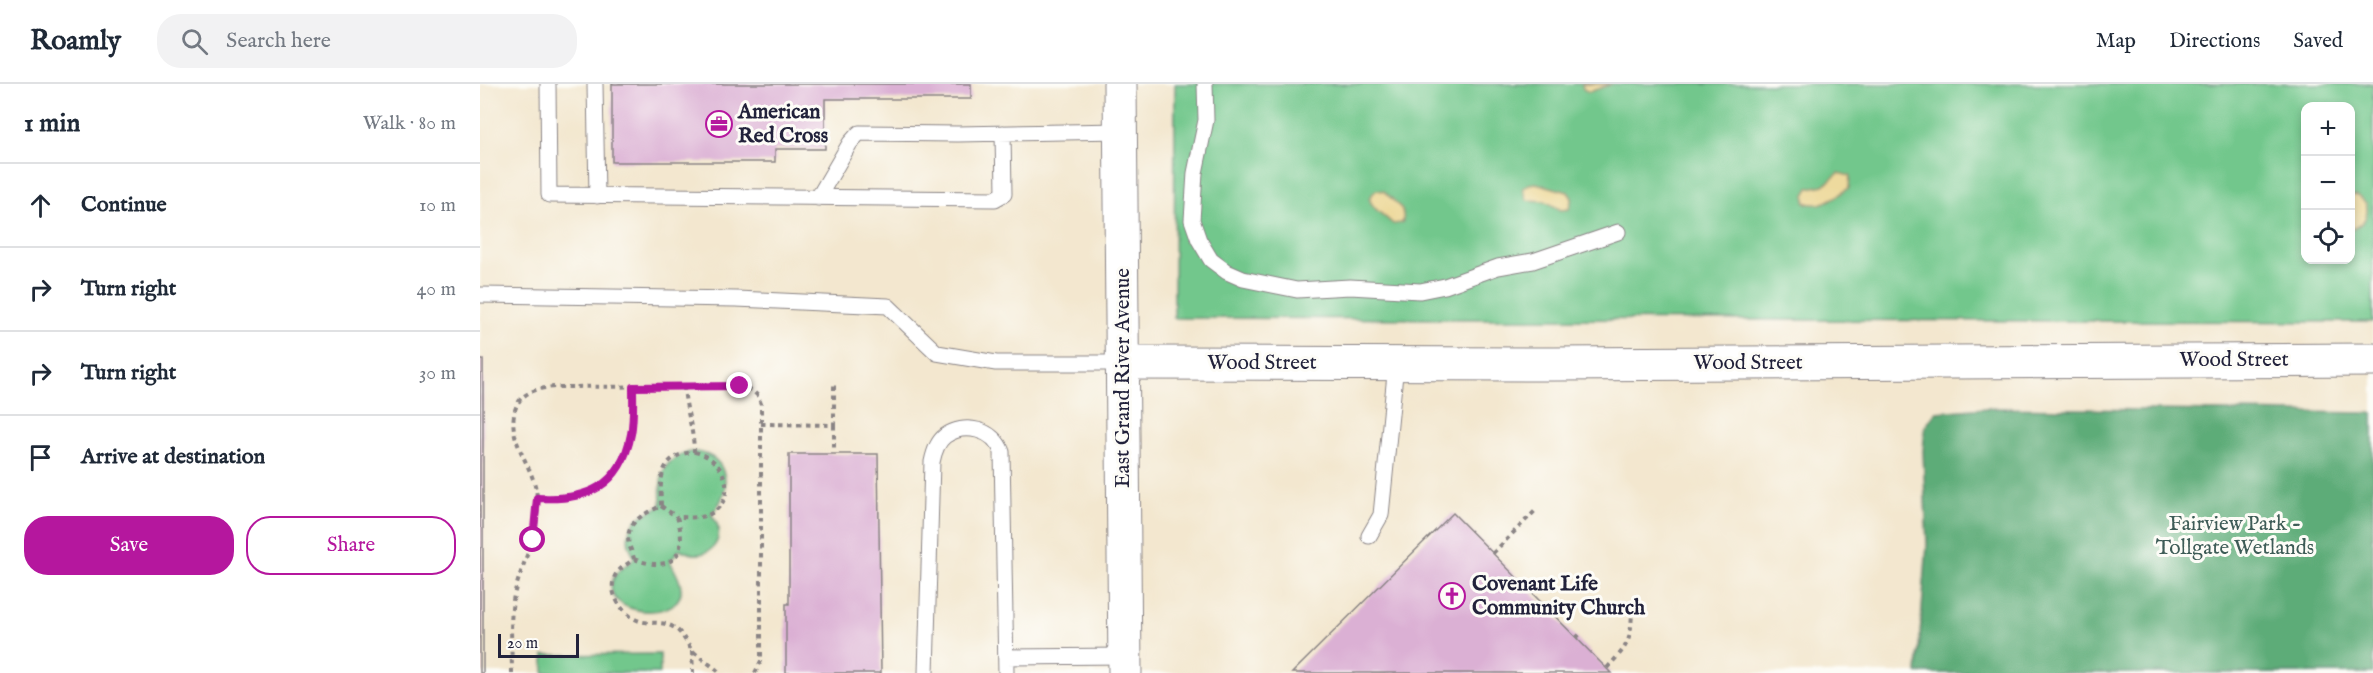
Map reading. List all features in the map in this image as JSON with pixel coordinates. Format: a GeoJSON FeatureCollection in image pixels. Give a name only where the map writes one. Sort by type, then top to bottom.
{"type":"FeatureCollection","features":[{"type":"Feature","properties":{"kind":"street","name":"East Grand River Avenue"},"geometry":{"type":"LineString","coordinates":[[1120,84],[1125,664]]}},
{"type":"Feature","properties":{"kind":"street","name":"Wood Street"},"geometry":{"type":"LineString","coordinates":[[1124,363],[2373,360]]}},
{"type":"Feature","properties":{"kind":"lane"},"geometry":{"type":"LineString","coordinates":[[548,84],[549,195],[1001,198],[1004,194],[1003,133]]}},
{"type":"Feature","properties":{"kind":"lane"},"geometry":{"type":"LineString","coordinates":[[595,84],[597,196]]}},
{"type":"Feature","properties":{"kind":"lane"},"geometry":{"type":"LineString","coordinates":[[1206,84],[1206,120],[1195,173],[1192,220],[1199,240],[1210,260],[1227,272],[1243,279],[1297,290],[1350,287],[1420,291],[1445,286],[1498,267],[1540,258],[1618,232]]}},
{"type":"Feature","properties":{"kind":"lane"},"geometry":{"type":"LineString","coordinates":[[818,198],[850,143],[859,133],[1120,131]]}},
{"type":"Feature","properties":{"kind":"lane"},"geometry":{"type":"LineString","coordinates":[[480,295],[736,299],[888,306],[937,353],[996,363],[1124,363]]}},
{"type":"Feature","properties":{"kind":"lane"},"geometry":{"type":"LineString","coordinates":[[1369,536],[1381,515],[1396,364]]}},
{"type":"Feature","properties":{"kind":"lane"},"geometry":{"type":"LineString","coordinates":[[926,673],[932,462],[945,436],[957,430],[972,429],[985,432],[999,443],[1002,452],[1006,673]]}},
{"type":"Feature","properties":{"kind":"lane"},"geometry":{"type":"LineString","coordinates":[[1006,657],[1125,664]]}},
{"type":"Feature","properties":{"kind":"path"},"geometry":{"type":"LineString","coordinates":[[834,383],[834,451]]}},
{"type":"Feature","properties":{"kind":"path"},"geometry":{"type":"LineString","coordinates":[[684,386],[685,404],[694,434],[694,452]]}},
{"type":"Feature","properties":{"kind":"path"},"geometry":{"type":"LineString","coordinates":[[512,673],[514,594],[533,540],[537,498],[528,463],[519,447],[514,430],[513,415],[518,401],[527,393],[540,388],[740,386],[752,390],[758,396],[761,404],[761,661],[755,673]]}},
{"type":"Feature","properties":{"kind":"path"},"geometry":{"type":"LineString","coordinates":[[537,498],[572,498],[588,493],[604,484],[616,471],[627,452],[632,432],[633,387]]}},
{"type":"Feature","properties":{"kind":"path"},"geometry":{"type":"LineString","coordinates":[[761,424],[834,425]]}},
{"type":"Feature","properties":{"kind":"path"},"geometry":{"type":"LineString","coordinates":[[694,452],[712,458],[720,466],[725,476],[726,488],[724,498],[711,514],[700,517],[678,517],[661,506],[660,482],[663,471],[669,462],[679,455],[694,452]]}},
{"type":"Feature","properties":{"kind":"path"},"geometry":{"type":"LineString","coordinates":[[634,559],[629,545],[630,527],[642,515],[661,506]]}},
{"type":"Feature","properties":{"kind":"path"},"geometry":{"type":"LineString","coordinates":[[1493,553],[1536,510]]}},
{"type":"Feature","properties":{"kind":"path"},"geometry":{"type":"LineString","coordinates":[[634,559],[653,565],[662,564],[674,558],[682,541],[678,517]]}},
{"type":"Feature","properties":{"kind":"path"},"geometry":{"type":"LineString","coordinates":[[634,559],[622,567],[613,579],[612,587],[624,611],[636,620],[673,627],[692,650],[720,673]]}},
{"type":"Feature","properties":{"kind":"path"},"geometry":{"type":"LineString","coordinates":[[1606,668],[1627,647],[1631,634],[1632,609]]}},
{"type":"Feature","properties":{"kind":"path"},"geometry":{"type":"LineString","coordinates":[[692,650],[693,673]]}},
{"type":"Feature","properties":{"kind":"green space"},"geometry":{"type":"Polygon","coordinates":[[[1175,84],[2373,84],[2373,322],[1174,318],[1175,84]]]}},
{"type":"Feature","properties":{"kind":"green space","name":"Fairview Park - Tollgate Wetlands"},"geometry":{"type":"Polygon","coordinates":[[[1987,408],[2373,413],[2373,673],[1917,673],[1927,545],[1923,451],[1925,427],[1936,412],[1987,408]]]}},
{"type":"Feature","properties":{"kind":"green space"},"geometry":{"type":"Polygon","coordinates":[[[690,452],[703,453],[712,457],[724,473],[723,494],[711,514],[717,523],[719,532],[714,547],[699,554],[680,549],[670,561],[681,588],[676,602],[665,609],[652,611],[624,606],[615,598],[611,587],[616,574],[634,559],[628,537],[632,525],[648,512],[661,506],[661,479],[666,466],[672,460],[690,452]]]}},
{"type":"Feature","properties":{"kind":"green space"},"geometry":{"type":"Polygon","coordinates":[[[660,654],[660,673],[544,673],[544,655],[660,654]]]}},
{"type":"Feature","properties":{"kind":"sand"},"geometry":{"type":"Polygon","coordinates":[[[1582,84],[1612,84],[1589,92],[1583,89],[1582,84]]]}},
{"type":"Feature","properties":{"kind":"sand"},"geometry":{"type":"Polygon","coordinates":[[[1839,173],[1850,176],[1849,188],[1822,203],[1805,202],[1805,195],[1809,188],[1824,185],[1839,173]]]}},
{"type":"Feature","properties":{"kind":"sand"},"geometry":{"type":"Polygon","coordinates":[[[1536,183],[1568,192],[1572,198],[1569,209],[1561,210],[1545,201],[1527,200],[1523,189],[1529,184],[1536,183]]]}},
{"type":"Feature","properties":{"kind":"sand"},"geometry":{"type":"Polygon","coordinates":[[[1376,190],[1384,191],[1398,205],[1403,213],[1402,223],[1393,224],[1373,206],[1369,198],[1376,190]]]}},
{"type":"Feature","properties":{"kind":"sand"},"geometry":{"type":"Polygon","coordinates":[[[2355,195],[2366,203],[2367,212],[2362,223],[2355,228],[2355,210],[2355,195]]]}},
{"type":"Feature","properties":{"kind":"building","name":"American Red Cross"},"geometry":{"type":"Polygon","coordinates":[[[612,84],[971,84],[971,99],[825,99],[825,149],[775,149],[775,162],[612,162],[612,84]]]}},
{"type":"Feature","properties":{"kind":"building"},"geometry":{"type":"Polygon","coordinates":[[[480,360],[483,360],[483,673],[480,673],[480,360]]]}},
{"type":"Feature","properties":{"kind":"building"},"geometry":{"type":"Polygon","coordinates":[[[789,454],[878,454],[881,673],[786,673],[786,604],[789,604],[789,454]]]}},
{"type":"Feature","properties":{"kind":"building","name":"Covenant Life Community Church"},"geometry":{"type":"Polygon","coordinates":[[[1453,513],[1611,673],[1292,673],[1453,513]]]}},
{"type":"Feature","properties":{"kind":"place","name":"American Red Cross"},"geometry":{"type":"Point","coordinates":[719,124]}},
{"type":"Feature","properties":{"kind":"place","name":"Covenant Life Community Church"},"geometry":{"type":"Point","coordinates":[1452,596]}},
{"type":"Feature","properties":{"kind":"route"},"geometry":{"type":"LineString","coordinates":[[533,540],[537,498],[572,498],[588,493],[604,484],[616,471],[627,452],[632,432],[633,387],[740,386]]}}]}
